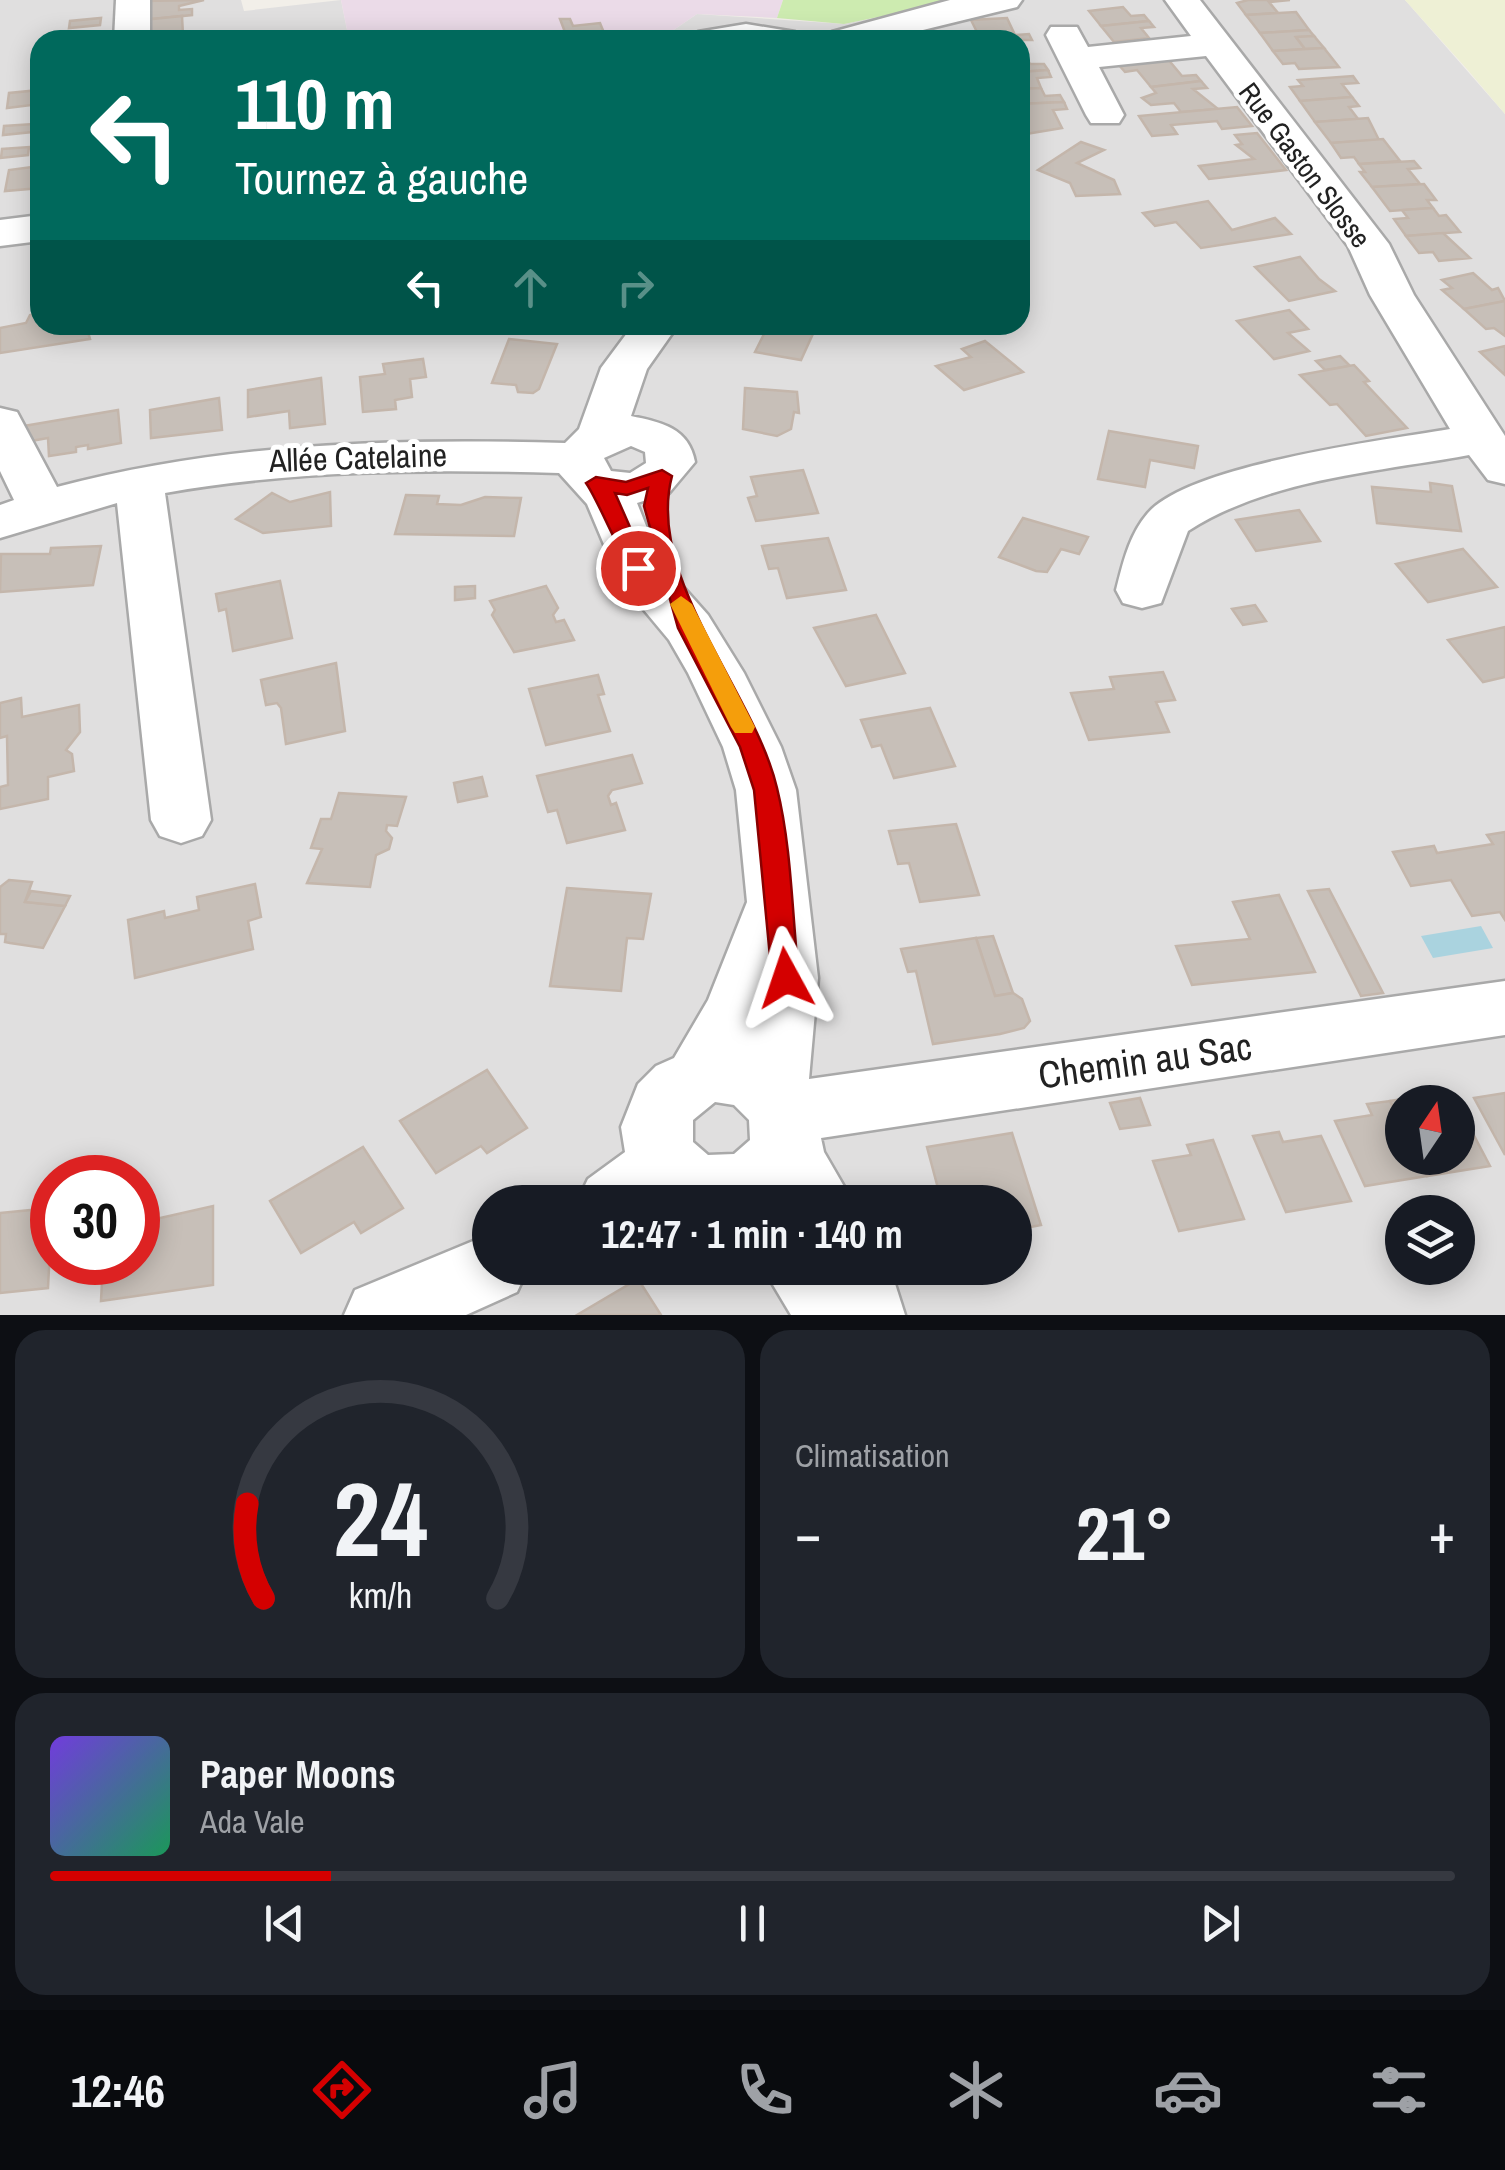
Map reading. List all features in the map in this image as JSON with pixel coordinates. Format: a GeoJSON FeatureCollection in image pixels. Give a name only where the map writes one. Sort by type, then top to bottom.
{"type":"FeatureCollection","features":[{"type":"Feature","properties":{"kind":"street"},"geometry":{"type":"LineString","coordinates":[[132,30],[133,0]]}},
{"type":"Feature","properties":{"kind":"street"},"geometry":{"type":"LineString","coordinates":[[889,30],[927,16],[1005,0]]}},
{"type":"Feature","properties":{"kind":"street","name":"Rue Gaston Slosse"},"geometry":{"type":"LineString","coordinates":[[1142,590],[1164,528],[1182,511],[1210,497],[1492,454],[1392,295],[1368,244],[1182,0]]}},
{"type":"Feature","properties":{"kind":"street"},"geometry":{"type":"LineString","coordinates":[[721,30],[742,2],[770,30]]}},
{"type":"Feature","properties":{"kind":"street"},"geometry":{"type":"LineString","coordinates":[[1105,115],[1070,47],[1212,44]]}},
{"type":"Feature","properties":{"kind":"street"},"geometry":{"type":"LineString","coordinates":[[0,233],[30,229]]}},
{"type":"Feature","properties":{"kind":"street"},"geometry":{"type":"LineString","coordinates":[[651,335],[624,368],[592,460],[638,568],[689,628]]}},
{"type":"Feature","properties":{"kind":"street"},"geometry":{"type":"LineString","coordinates":[[658,335],[648,409],[657,456],[654,506],[689,628],[752,747],[768,804],[786,978],[776,1160],[761,1176],[708,1185]]}},
{"type":"Feature","properties":{"kind":"street","name":"Allée Catelaine"},"geometry":{"type":"LineString","coordinates":[[0,422],[21,515],[139,481],[243,462],[320,455],[592,460],[627,488],[657,456]]}},
{"type":"Feature","properties":{"kind":"street"},"geometry":{"type":"LineString","coordinates":[[139,481],[181,820]]}},
{"type":"Feature","properties":{"kind":"street"},"geometry":{"type":"LineString","coordinates":[[699,1076],[738,1009],[763,946],[776,892]]}},
{"type":"Feature","properties":{"kind":"street","name":"Chemin au Sac"},"geometry":{"type":"LineString","coordinates":[[781,1117],[1505,1008]]}},
{"type":"Feature","properties":{"kind":"street"},"geometry":{"type":"LineString","coordinates":[[683,1185],[654,1134],[658,1112],[670,1094],[699,1076],[734,1073],[756,1081],[781,1117],[797,1172],[806,1185]]}},
{"type":"Feature","properties":{"kind":"street"},"geometry":{"type":"LineString","coordinates":[[382,1315],[472,1276]]}},
{"type":"Feature","properties":{"kind":"street"},"geometry":{"type":"LineString","coordinates":[[813,1285],[836,1315]]}},
{"type":"Feature","properties":{"kind":"street"},"geometry":{"type":"LineString","coordinates":[[858,1285],[868,1315]]}},
{"type":"Feature","properties":{"kind":"shaded area"},"geometry":{"type":"Polygon","coordinates":[[[0,0],[241,0],[244,11],[341,0],[347,30],[30,30],[30,335],[1030,335],[1030,30],[674,30],[697,14],[844,24],[961,0],[1405,0],[1505,114],[1505,1315],[0,1315],[0,0]]]}},
{"type":"Feature","properties":{"kind":"shaded area"},"geometry":{"type":"Polygon","coordinates":[[[341,0],[783,0],[777,18],[697,14],[674,30],[347,30],[341,0]]]}},
{"type":"Feature","properties":{"kind":"green space"},"geometry":{"type":"Polygon","coordinates":[[[783,0],[961,0],[844,24],[777,18],[783,0]]]}},
{"type":"Feature","properties":{"kind":"green space"},"geometry":{"type":"Polygon","coordinates":[[[1405,0],[1505,0],[1505,114],[1467,69],[1405,0]]]}},
{"type":"Feature","properties":{"kind":"water"},"geometry":{"type":"Polygon","coordinates":[[[1481,926],[1493,948],[1433,958],[1421,936],[1481,926]]]}},
{"type":"Feature","properties":{"kind":"building"},"geometry":{"type":"Polygon","coordinates":[[[204,0],[179,6],[179,10],[192,9],[192,15],[143,20],[143,1],[204,0]]]}},
{"type":"Feature","properties":{"kind":"building"},"geometry":{"type":"Polygon","coordinates":[[[1290,0],[1269,2],[1278,13],[1246,15],[1237,3],[1290,0]]]}},
{"type":"Feature","properties":{"kind":"building"},"geometry":{"type":"Polygon","coordinates":[[[1123,7],[1131,16],[1144,15],[1149,21],[1101,26],[1089,11],[1123,7]]]}},
{"type":"Feature","properties":{"kind":"building"},"geometry":{"type":"Polygon","coordinates":[[[1296,12],[1309,30],[1260,33],[1246,15],[1296,12]]]}},
{"type":"Feature","properties":{"kind":"building"},"geometry":{"type":"Polygon","coordinates":[[[182,16],[183,30],[142,30],[143,20],[182,16]]]}},
{"type":"Feature","properties":{"kind":"building"},"geometry":{"type":"Polygon","coordinates":[[[101,18],[100,25],[69,28],[70,21],[101,18]]]}},
{"type":"Feature","properties":{"kind":"building"},"geometry":{"type":"Polygon","coordinates":[[[1007,18],[1013,30],[976,30],[971,20],[1007,18]]]}},
{"type":"Feature","properties":{"kind":"building"},"geometry":{"type":"Polygon","coordinates":[[[560,19],[570,19],[573,26],[600,23],[603,30],[564,30],[560,19]]]}},
{"type":"Feature","properties":{"kind":"building"},"geometry":{"type":"Polygon","coordinates":[[[1149,21],[1154,27],[1141,28],[1149,38],[1114,42],[1101,26],[1149,21]]]}},
{"type":"Feature","properties":{"kind":"building"},"geometry":{"type":"Polygon","coordinates":[[[1309,30],[1314,36],[1296,37],[1305,49],[1273,51],[1260,33],[1309,30]]]}},
{"type":"Feature","properties":{"kind":"building"},"geometry":{"type":"Polygon","coordinates":[[[1314,36],[1324,48],[1305,49],[1296,37],[1314,36]]]}},
{"type":"Feature","properties":{"kind":"building"},"geometry":{"type":"Polygon","coordinates":[[[1324,48],[1339,67],[1299,69],[1295,63],[1283,64],[1273,51],[1324,48]]]}},
{"type":"Feature","properties":{"kind":"building"},"geometry":{"type":"Polygon","coordinates":[[[1167,58],[1182,76],[1196,75],[1201,81],[1151,87],[1137,70],[1125,72],[1118,64],[1167,58]]]}},
{"type":"Feature","properties":{"kind":"building"},"geometry":{"type":"Polygon","coordinates":[[[1030,64],[1044,64],[1048,70],[1030,71],[1030,64]]]}},
{"type":"Feature","properties":{"kind":"building"},"geometry":{"type":"Polygon","coordinates":[[[1048,70],[1051,77],[1037,78],[1041,88],[1030,89],[1030,71],[1048,70]]]}},
{"type":"Feature","properties":{"kind":"building"},"geometry":{"type":"Polygon","coordinates":[[[1353,76],[1358,83],[1342,84],[1352,97],[1300,101],[1290,87],[1303,86],[1298,80],[1353,76]]]}},
{"type":"Feature","properties":{"kind":"building"},"geometry":{"type":"Polygon","coordinates":[[[1201,81],[1207,88],[1193,89],[1218,109],[1181,112],[1174,103],[1151,105],[1142,98],[1156,93],[1151,87],[1201,81]]]}},
{"type":"Feature","properties":{"kind":"building"},"geometry":{"type":"Polygon","coordinates":[[[1041,88],[1045,96],[1060,95],[1064,102],[1030,104],[1030,89],[1041,88]]]}},
{"type":"Feature","properties":{"kind":"building"},"geometry":{"type":"Polygon","coordinates":[[[30,91],[30,105],[7,108],[9,93],[30,91]]]}},
{"type":"Feature","properties":{"kind":"building"},"geometry":{"type":"Polygon","coordinates":[[[1352,97],[1359,106],[1349,107],[1358,119],[1315,122],[1300,101],[1352,97]]]}},
{"type":"Feature","properties":{"kind":"building"},"geometry":{"type":"Polygon","coordinates":[[[1064,102],[1067,109],[1053,110],[1062,128],[1030,133],[1030,104],[1064,102]]]}},
{"type":"Feature","properties":{"kind":"building"},"geometry":{"type":"Polygon","coordinates":[[[1237,107],[1252,126],[1222,129],[1217,121],[1171,125],[1177,134],[1152,136],[1139,116],[1237,107]]]}},
{"type":"Feature","properties":{"kind":"building"},"geometry":{"type":"Polygon","coordinates":[[[1368,118],[1379,140],[1331,143],[1315,122],[1368,118]]]}},
{"type":"Feature","properties":{"kind":"building"},"geometry":{"type":"Polygon","coordinates":[[[30,124],[30,132],[3,135],[4,126],[30,124]]]}},
{"type":"Feature","properties":{"kind":"building"},"geometry":{"type":"Polygon","coordinates":[[[1257,133],[1286,170],[1209,179],[1199,166],[1254,159],[1236,145],[1242,144],[1235,135],[1257,133]]]}},
{"type":"Feature","properties":{"kind":"building"},"geometry":{"type":"Polygon","coordinates":[[[1383,139],[1400,161],[1359,164],[1354,157],[1341,158],[1331,143],[1383,139]]]}},
{"type":"Feature","properties":{"kind":"building"},"geometry":{"type":"Polygon","coordinates":[[[1081,142],[1104,150],[1077,163],[1114,180],[1120,194],[1076,196],[1070,183],[1038,170],[1081,142]]]}},
{"type":"Feature","properties":{"kind":"building"},"geometry":{"type":"Polygon","coordinates":[[[29,147],[28,155],[1,158],[2,149],[29,147]]]}},
{"type":"Feature","properties":{"kind":"building"},"geometry":{"type":"Polygon","coordinates":[[[1414,161],[1420,168],[1408,169],[1420,184],[1372,187],[1360,172],[1365,172],[1359,164],[1414,161]]]}},
{"type":"Feature","properties":{"kind":"building"},"geometry":{"type":"Polygon","coordinates":[[[30,167],[30,189],[5,191],[9,170],[30,167]]]}},
{"type":"Feature","properties":{"kind":"building"},"geometry":{"type":"Polygon","coordinates":[[[1424,184],[1436,200],[1427,200],[1433,208],[1390,211],[1372,187],[1424,184]]]}},
{"type":"Feature","properties":{"kind":"building"},"geometry":{"type":"Polygon","coordinates":[[[1208,201],[1232,230],[1275,218],[1291,234],[1201,248],[1176,222],[1155,226],[1143,213],[1208,201]]]}},
{"type":"Feature","properties":{"kind":"building"},"geometry":{"type":"Polygon","coordinates":[[[1433,208],[1439,216],[1446,215],[1460,232],[1406,236],[1394,219],[1408,218],[1402,210],[1433,208]]]}},
{"type":"Feature","properties":{"kind":"building"},"geometry":{"type":"Polygon","coordinates":[[[1443,233],[1470,258],[1439,261],[1433,252],[1419,253],[1406,236],[1443,233]]]}},
{"type":"Feature","properties":{"kind":"building"},"geometry":{"type":"Polygon","coordinates":[[[1300,257],[1335,291],[1289,301],[1255,267],[1300,257]]]}},
{"type":"Feature","properties":{"kind":"building"},"geometry":{"type":"Polygon","coordinates":[[[1473,273],[1492,290],[1498,288],[1505,301],[1464,309],[1442,290],[1452,288],[1442,280],[1473,273]]]}},
{"type":"Feature","properties":{"kind":"building"},"geometry":{"type":"Polygon","coordinates":[[[1505,301],[1505,336],[1494,328],[1486,329],[1464,309],[1505,301]]]}},
{"type":"Feature","properties":{"kind":"building"},"geometry":{"type":"Polygon","coordinates":[[[1289,310],[1308,329],[1288,333],[1309,351],[1274,359],[1237,321],[1289,310]]]}},
{"type":"Feature","properties":{"kind":"building"},"geometry":{"type":"Polygon","coordinates":[[[30,315],[30,335],[89,335],[90,339],[0,353],[0,328],[26,323],[30,315]]]}},
{"type":"Feature","properties":{"kind":"building"},"geometry":{"type":"Polygon","coordinates":[[[764,335],[812,335],[801,360],[755,352],[764,335]]]}},
{"type":"Feature","properties":{"kind":"building"},"geometry":{"type":"Polygon","coordinates":[[[509,339],[557,344],[539,389],[533,393],[518,392],[516,385],[492,383],[509,339]]]}},
{"type":"Feature","properties":{"kind":"building"},"geometry":{"type":"Polygon","coordinates":[[[985,341],[1023,372],[964,390],[936,366],[971,357],[962,349],[985,341]]]}},
{"type":"Feature","properties":{"kind":"building"},"geometry":{"type":"Polygon","coordinates":[[[1505,346],[1505,375],[1480,352],[1505,346]]]}},
{"type":"Feature","properties":{"kind":"building"},"geometry":{"type":"Polygon","coordinates":[[[1340,356],[1350,366],[1325,370],[1316,361],[1340,356]]]}},
{"type":"Feature","properties":{"kind":"building"},"geometry":{"type":"Polygon","coordinates":[[[423,359],[426,377],[410,379],[412,397],[395,400],[396,409],[363,412],[360,377],[385,374],[383,364],[423,359]]]}},
{"type":"Feature","properties":{"kind":"building"},"geometry":{"type":"Polygon","coordinates":[[[1354,365],[1369,381],[1364,382],[1407,428],[1366,436],[1337,404],[1330,405],[1300,375],[1354,365]]]}},
{"type":"Feature","properties":{"kind":"building"},"geometry":{"type":"Polygon","coordinates":[[[321,378],[325,424],[290,428],[289,411],[248,417],[248,390],[321,378]]]}},
{"type":"Feature","properties":{"kind":"building"},"geometry":{"type":"Polygon","coordinates":[[[745,388],[797,392],[799,413],[794,412],[791,429],[777,436],[743,429],[745,388]]]}},
{"type":"Feature","properties":{"kind":"building"},"geometry":{"type":"Polygon","coordinates":[[[219,398],[222,430],[151,438],[150,410],[219,398]]]}},
{"type":"Feature","properties":{"kind":"building"},"geometry":{"type":"Polygon","coordinates":[[[118,410],[121,443],[88,449],[88,445],[76,447],[76,452],[49,456],[48,438],[25,442],[18,427],[118,410]]]}},
{"type":"Feature","properties":{"kind":"building"},"geometry":{"type":"Polygon","coordinates":[[[1109,431],[1198,446],[1194,468],[1150,460],[1145,487],[1098,479],[1109,431]]]}},
{"type":"Feature","properties":{"kind":"building"},"geometry":{"type":"Polygon","coordinates":[[[803,470],[818,513],[756,521],[748,498],[757,496],[751,477],[803,470]]]}},
{"type":"Feature","properties":{"kind":"building"},"geometry":{"type":"Polygon","coordinates":[[[1430,483],[1452,486],[1461,531],[1377,523],[1372,487],[1431,492],[1430,483]]]}},
{"type":"Feature","properties":{"kind":"building"},"geometry":{"type":"Polygon","coordinates":[[[330,492],[331,526],[263,533],[236,519],[272,493],[290,502],[330,492]]]}},
{"type":"Feature","properties":{"kind":"building"},"geometry":{"type":"Polygon","coordinates":[[[406,495],[439,496],[437,504],[461,505],[485,497],[521,498],[514,536],[395,534],[406,495]]]}},
{"type":"Feature","properties":{"kind":"building"},"geometry":{"type":"Polygon","coordinates":[[[1299,510],[1320,541],[1256,551],[1236,520],[1299,510]]]}},
{"type":"Feature","properties":{"kind":"building"},"geometry":{"type":"Polygon","coordinates":[[[1023,518],[1088,537],[1079,554],[1061,549],[1047,572],[1036,571],[999,557],[1023,518]]]}},
{"type":"Feature","properties":{"kind":"building"},"geometry":{"type":"Polygon","coordinates":[[[828,538],[846,590],[787,598],[778,568],[769,569],[762,546],[828,538]]]}},
{"type":"Feature","properties":{"kind":"building"},"geometry":{"type":"Polygon","coordinates":[[[101,546],[93,585],[0,592],[1,554],[50,554],[51,548],[101,546]]]}},
{"type":"Feature","properties":{"kind":"building"},"geometry":{"type":"Polygon","coordinates":[[[1463,549],[1497,587],[1428,602],[1396,564],[1463,549]]]}},
{"type":"Feature","properties":{"kind":"building"},"geometry":{"type":"Polygon","coordinates":[[[280,581],[292,638],[233,651],[226,609],[219,611],[216,594],[280,581]]]}},
{"type":"Feature","properties":{"kind":"building"},"geometry":{"type":"Polygon","coordinates":[[[475,586],[475,598],[455,600],[455,587],[475,586]]]}},
{"type":"Feature","properties":{"kind":"building"},"geometry":{"type":"Polygon","coordinates":[[[546,586],[558,608],[553,615],[556,622],[564,620],[574,640],[514,652],[492,615],[495,610],[490,601],[546,586]]]}},
{"type":"Feature","properties":{"kind":"building"},"geometry":{"type":"Polygon","coordinates":[[[1255,605],[1266,621],[1243,625],[1232,609],[1255,605]]]}},
{"type":"Feature","properties":{"kind":"building"},"geometry":{"type":"Polygon","coordinates":[[[876,615],[905,673],[846,686],[814,628],[876,615]]]}},
{"type":"Feature","properties":{"kind":"building"},"geometry":{"type":"Polygon","coordinates":[[[1505,627],[1505,677],[1483,682],[1448,640],[1505,627]]]}},
{"type":"Feature","properties":{"kind":"building"},"geometry":{"type":"Polygon","coordinates":[[[336,663],[345,731],[286,744],[281,708],[277,703],[266,705],[261,680],[336,663]]]}},
{"type":"Feature","properties":{"kind":"building"},"geometry":{"type":"Polygon","coordinates":[[[1163,672],[1175,700],[1156,702],[1169,732],[1089,740],[1071,693],[1114,689],[1110,677],[1163,672]]]}},
{"type":"Feature","properties":{"kind":"building"},"geometry":{"type":"Polygon","coordinates":[[[598,675],[604,694],[598,695],[610,731],[546,745],[529,689],[598,675]]]}},
{"type":"Feature","properties":{"kind":"building"},"geometry":{"type":"Polygon","coordinates":[[[21,698],[22,717],[79,705],[80,732],[66,750],[72,754],[74,771],[48,777],[48,799],[0,809],[0,787],[8,785],[7,736],[0,738],[0,703],[21,698]]]}},
{"type":"Feature","properties":{"kind":"building"},"geometry":{"type":"Polygon","coordinates":[[[930,708],[955,766],[894,778],[881,745],[872,747],[861,720],[930,708]]]}},
{"type":"Feature","properties":{"kind":"building"},"geometry":{"type":"Polygon","coordinates":[[[632,755],[642,783],[612,790],[608,796],[611,805],[616,803],[625,830],[567,843],[557,810],[548,812],[537,776],[632,755]]]}},
{"type":"Feature","properties":{"kind":"building"},"geometry":{"type":"Polygon","coordinates":[[[482,777],[487,796],[458,802],[454,783],[482,777]]]}},
{"type":"Feature","properties":{"kind":"building"},"geometry":{"type":"Polygon","coordinates":[[[339,793],[406,797],[397,826],[387,825],[386,831],[392,838],[389,849],[376,855],[370,887],[307,883],[322,849],[311,848],[321,819],[331,819],[339,793]]]}},
{"type":"Feature","properties":{"kind":"building"},"geometry":{"type":"Polygon","coordinates":[[[956,824],[979,895],[920,902],[909,863],[898,864],[889,831],[956,824]]]}},
{"type":"Feature","properties":{"kind":"building"},"geometry":{"type":"Polygon","coordinates":[[[1505,832],[1505,920],[1500,912],[1472,916],[1451,880],[1411,886],[1393,852],[1434,846],[1437,853],[1493,844],[1487,835],[1505,832]]]}},
{"type":"Feature","properties":{"kind":"building"},"geometry":{"type":"Polygon","coordinates":[[[9,880],[32,882],[25,902],[65,906],[43,948],[5,942],[6,934],[0,934],[0,887],[9,880]]]}},
{"type":"Feature","properties":{"kind":"building"},"geometry":{"type":"Polygon","coordinates":[[[255,884],[261,917],[248,921],[253,949],[135,978],[128,920],[164,911],[165,918],[199,910],[197,897],[255,884]]]}},
{"type":"Feature","properties":{"kind":"building"},"geometry":{"type":"Polygon","coordinates":[[[567,888],[651,894],[643,939],[627,938],[621,991],[550,986],[567,888]]]}},
{"type":"Feature","properties":{"kind":"building"},"geometry":{"type":"Polygon","coordinates":[[[1329,889],[1383,993],[1361,996],[1308,891],[1329,889]]]}},
{"type":"Feature","properties":{"kind":"building"},"geometry":{"type":"Polygon","coordinates":[[[31,891],[70,896],[65,906],[25,902],[31,891]]]}},
{"type":"Feature","properties":{"kind":"building"},"geometry":{"type":"Polygon","coordinates":[[[1279,895],[1315,972],[1192,985],[1176,946],[1250,939],[1233,902],[1279,895]]]}},
{"type":"Feature","properties":{"kind":"building"},"geometry":{"type":"Polygon","coordinates":[[[993,936],[1013,993],[995,996],[976,938],[993,936]]]}},
{"type":"Feature","properties":{"kind":"building"},"geometry":{"type":"Polygon","coordinates":[[[976,938],[995,996],[1013,993],[1022,999],[1030,1021],[1024,1028],[1000,1034],[933,1044],[916,971],[908,972],[901,949],[976,938]]]}},
{"type":"Feature","properties":{"kind":"building"},"geometry":{"type":"Polygon","coordinates":[[[487,1070],[527,1128],[487,1153],[481,1146],[436,1173],[400,1121],[487,1070]]]}},
{"type":"Feature","properties":{"kind":"building"},"geometry":{"type":"Polygon","coordinates":[[[1505,1093],[1505,1155],[1475,1100],[1505,1093]]]}},
{"type":"Feature","properties":{"kind":"building"},"geometry":{"type":"Polygon","coordinates":[[[1140,1098],[1150,1125],[1120,1129],[1110,1103],[1140,1098]]]}},
{"type":"Feature","properties":{"kind":"building"},"geometry":{"type":"Polygon","coordinates":[[[1385,1102],[1385,1175],[1427,1176],[1365,1186],[1335,1121],[1372,1115],[1367,1104],[1385,1102]]]}},
{"type":"Feature","properties":{"kind":"building"},"geometry":{"type":"Polygon","coordinates":[[[1279,1132],[1283,1142],[1321,1136],[1351,1201],[1286,1212],[1253,1136],[1279,1132]]]}},
{"type":"Feature","properties":{"kind":"building"},"geometry":{"type":"Polygon","coordinates":[[[1012,1133],[1028,1185],[937,1185],[927,1147],[1012,1133]]]}},
{"type":"Feature","properties":{"kind":"building"},"geometry":{"type":"Polygon","coordinates":[[[1475,1137],[1490,1166],[1475,1168],[1475,1137]]]}},
{"type":"Feature","properties":{"kind":"building"},"geometry":{"type":"Polygon","coordinates":[[[1213,1140],[1244,1219],[1179,1231],[1153,1161],[1191,1155],[1187,1145],[1213,1140]]]}},
{"type":"Feature","properties":{"kind":"building"},"geometry":{"type":"Polygon","coordinates":[[[363,1147],[403,1208],[361,1233],[354,1222],[301,1253],[270,1201],[363,1147]]]}},
{"type":"Feature","properties":{"kind":"building"},"geometry":{"type":"Polygon","coordinates":[[[1032,1196],[1041,1225],[1032,1227],[1032,1196]]]}},
{"type":"Feature","properties":{"kind":"building"},"geometry":{"type":"Polygon","coordinates":[[[213,1206],[213,1285],[101,1301],[102,1285],[160,1285],[160,1218],[213,1206]]]}},
{"type":"Feature","properties":{"kind":"building"},"geometry":{"type":"Polygon","coordinates":[[[30,1210],[30,1285],[48,1288],[0,1293],[0,1213],[30,1210]]]}},
{"type":"Feature","properties":{"kind":"building"},"geometry":{"type":"Polygon","coordinates":[[[628,1285],[642,1285],[661,1315],[577,1315],[628,1285]]]}},
{"type":"Feature","properties":{"kind":"slow traffic"},"geometry":{"type":"LineString","coordinates":[[681,604],[689,628],[743,727]]}},
{"type":"Feature","properties":{"kind":"route"},"geometry":{"type":"LineString","coordinates":[[638,568],[611,501],[596,483],[627,488],[643,486],[662,476],[654,506],[674,585],[689,628],[730,698],[752,747],[766,790],[786,978]]}}]}
